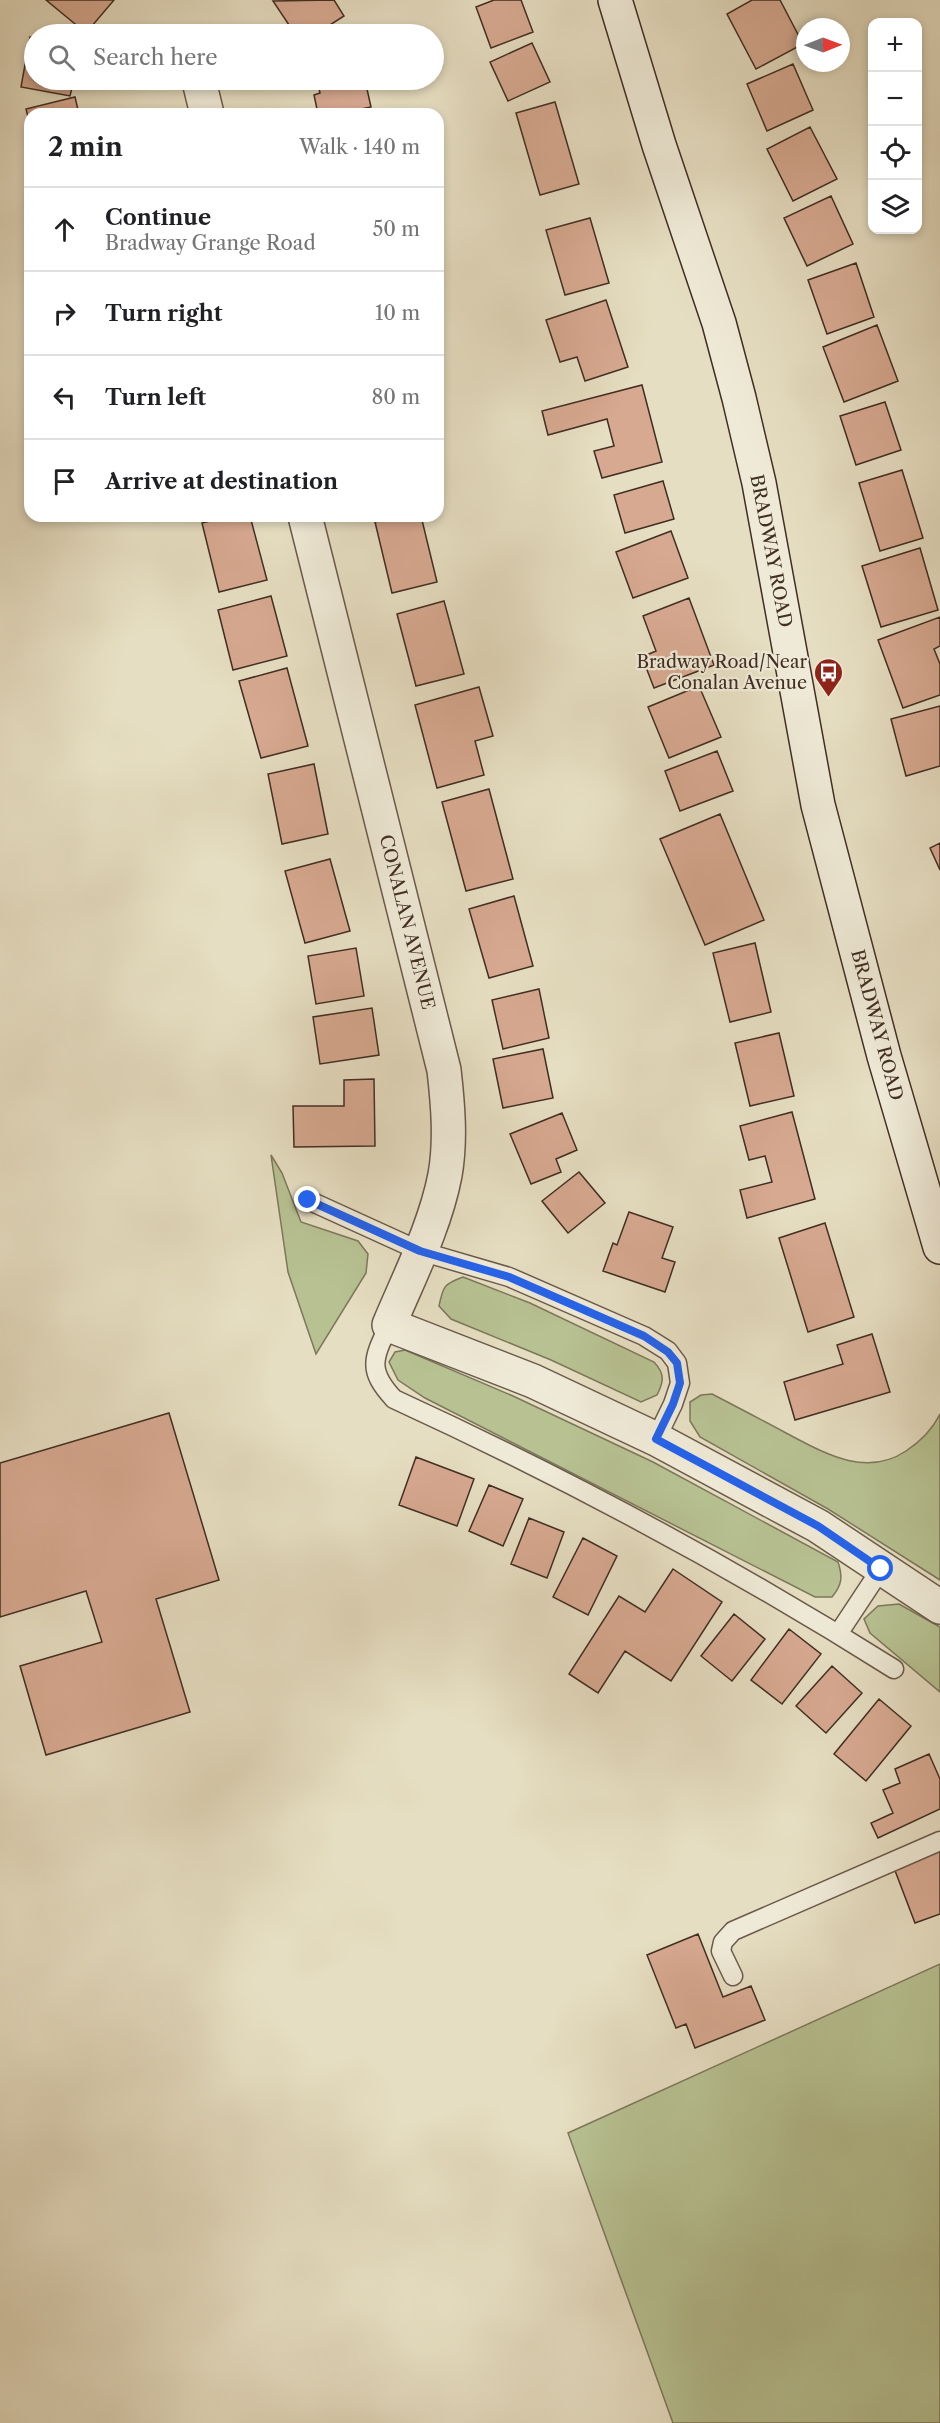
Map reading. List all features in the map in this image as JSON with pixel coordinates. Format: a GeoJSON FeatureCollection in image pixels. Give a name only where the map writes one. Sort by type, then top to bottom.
{"type":"FeatureCollection","features":[{"type":"Feature","properties":{"kind":"street","name":"BRADWAY ROAD"},"geometry":{"type":"LineString","coordinates":[[615,0],[659,145],[719,323],[739,398],[761,494],[818,805],[881,1045],[940,1247]]}},
{"type":"Feature","properties":{"kind":"street"},"geometry":{"type":"LineString","coordinates":[[201,90],[206,108]]}},
{"type":"Feature","properties":{"kind":"street","name":"CONALAN AVENUE"},"geometry":{"type":"LineString","coordinates":[[307,522],[444,1070],[448,1102],[445,1175],[432,1220],[389,1325]]}},
{"type":"Feature","properties":{"kind":"street"},"geometry":{"type":"LineString","coordinates":[[389,1325],[533,1381],[656,1439],[818,1526],[940,1606]]}},
{"type":"Feature","properties":{"kind":"lane"},"geometry":{"type":"LineString","coordinates":[[308,1200],[420,1251],[509,1277],[644,1336],[668,1352],[677,1363],[680,1383],[673,1404],[656,1439]]}},
{"type":"Feature","properties":{"kind":"lane"},"geometry":{"type":"LineString","coordinates":[[389,1325],[374,1364],[380,1384],[394,1399],[546,1470],[838,1634],[894,1669]]}},
{"type":"Feature","properties":{"kind":"lane"},"geometry":{"type":"LineString","coordinates":[[838,1634],[881,1569]]}},
{"type":"Feature","properties":{"kind":"lane"},"geometry":{"type":"LineString","coordinates":[[733,1976],[721,1951],[723,1942],[733,1931],[940,1841]]}},
{"type":"Feature","properties":{"kind":"green space"},"geometry":{"type":"Polygon","coordinates":[[[271,1155],[282,1173],[301,1222],[358,1241],[368,1254],[366,1273],[316,1354],[288,1272],[271,1155]]]}},
{"type":"Feature","properties":{"kind":"green space"},"geometry":{"type":"Polygon","coordinates":[[[463,1277],[530,1303],[654,1362],[662,1378],[657,1395],[641,1402],[551,1360],[451,1319],[439,1306],[442,1294],[448,1284],[463,1277]]]}},
{"type":"Feature","properties":{"kind":"green space"},"geometry":{"type":"Polygon","coordinates":[[[405,1350],[513,1396],[653,1462],[838,1562],[841,1577],[838,1589],[832,1597],[815,1597],[425,1398],[398,1380],[389,1362],[395,1352],[405,1350]]]}},
{"type":"Feature","properties":{"kind":"green space"},"geometry":{"type":"Polygon","coordinates":[[[712,1394],[830,1455],[860,1462],[891,1459],[906,1451],[926,1435],[940,1414],[940,1580],[828,1509],[700,1437],[690,1421],[690,1402],[701,1395],[712,1394]]]}},
{"type":"Feature","properties":{"kind":"green space"},"geometry":{"type":"Polygon","coordinates":[[[899,1604],[940,1627],[940,1692],[870,1633],[864,1619],[878,1606],[899,1604]]]}},
{"type":"Feature","properties":{"kind":"green space"},"geometry":{"type":"Polygon","coordinates":[[[940,1964],[940,2423],[673,2423],[568,2133],[940,1964]]]}},
{"type":"Feature","properties":{"kind":"building"},"geometry":{"type":"Polygon","coordinates":[[[46,0],[114,0],[94,24],[75,24],[46,0]]]}},
{"type":"Feature","properties":{"kind":"building"},"geometry":{"type":"Polygon","coordinates":[[[334,0],[344,16],[332,24],[288,24],[273,1],[334,0]]]}},
{"type":"Feature","properties":{"kind":"building"},"geometry":{"type":"Polygon","coordinates":[[[494,0],[521,0],[533,32],[491,48],[476,7],[494,0]]]}},
{"type":"Feature","properties":{"kind":"building"},"geometry":{"type":"Polygon","coordinates":[[[752,0],[780,0],[796,31],[796,48],[756,69],[727,14],[752,0]]]}},
{"type":"Feature","properties":{"kind":"building"},"geometry":{"type":"Polygon","coordinates":[[[532,43],[550,82],[508,101],[490,62],[532,43]]]}},
{"type":"Feature","properties":{"kind":"building"},"geometry":{"type":"Polygon","coordinates":[[[793,64],[813,110],[767,131],[747,84],[793,64]]]}},
{"type":"Feature","properties":{"kind":"building"},"geometry":{"type":"Polygon","coordinates":[[[24,70],[24,88],[21,87],[24,70]]]}},
{"type":"Feature","properties":{"kind":"building"},"geometry":{"type":"Polygon","coordinates":[[[37,90],[72,90],[70,96],[37,90]]]}},
{"type":"Feature","properties":{"kind":"building"},"geometry":{"type":"Polygon","coordinates":[[[319,90],[367,90],[371,107],[317,108],[314,95],[320,93],[319,90]]]}},
{"type":"Feature","properties":{"kind":"building"},"geometry":{"type":"Polygon","coordinates":[[[75,97],[78,108],[30,108],[75,97]]]}},
{"type":"Feature","properties":{"kind":"building"},"geometry":{"type":"Polygon","coordinates":[[[555,102],[579,184],[540,195],[516,113],[555,102]]]}},
{"type":"Feature","properties":{"kind":"building"},"geometry":{"type":"Polygon","coordinates":[[[810,127],[837,179],[793,201],[767,149],[810,127]]]}},
{"type":"Feature","properties":{"kind":"building"},"geometry":{"type":"Polygon","coordinates":[[[831,196],[853,244],[807,266],[784,218],[831,196]]]}},
{"type":"Feature","properties":{"kind":"building"},"geometry":{"type":"Polygon","coordinates":[[[590,218],[609,283],[565,295],[546,230],[590,218]]]}},
{"type":"Feature","properties":{"kind":"building"},"geometry":{"type":"Polygon","coordinates":[[[856,263],[874,317],[827,334],[808,280],[856,263]]]}},
{"type":"Feature","properties":{"kind":"building"},"geometry":{"type":"Polygon","coordinates":[[[606,300],[628,367],[585,381],[577,357],[560,362],[546,320],[606,300]]]}},
{"type":"Feature","properties":{"kind":"building"},"geometry":{"type":"Polygon","coordinates":[[[877,325],[898,381],[844,402],[823,347],[877,325]]]}},
{"type":"Feature","properties":{"kind":"building"},"geometry":{"type":"Polygon","coordinates":[[[642,385],[662,462],[602,478],[594,451],[614,446],[607,419],[548,435],[542,411],[642,385]]]}},
{"type":"Feature","properties":{"kind":"building"},"geometry":{"type":"Polygon","coordinates":[[[885,402],[901,450],[856,465],[840,416],[885,402]]]}},
{"type":"Feature","properties":{"kind":"building"},"geometry":{"type":"Polygon","coordinates":[[[902,470],[923,538],[880,551],[859,483],[902,470]]]}},
{"type":"Feature","properties":{"kind":"building"},"geometry":{"type":"Polygon","coordinates":[[[663,481],[674,519],[625,533],[614,495],[663,481]]]}},
{"type":"Feature","properties":{"kind":"building"},"geometry":{"type":"Polygon","coordinates":[[[252,522],[267,580],[219,592],[202,523],[252,522]]]}},
{"type":"Feature","properties":{"kind":"building"},"geometry":{"type":"Polygon","coordinates":[[[375,522],[422,522],[437,582],[392,593],[375,522]]]}},
{"type":"Feature","properties":{"kind":"building"},"geometry":{"type":"Polygon","coordinates":[[[671,531],[688,578],[633,598],[616,552],[671,531]]]}},
{"type":"Feature","properties":{"kind":"building"},"geometry":{"type":"Polygon","coordinates":[[[920,548],[938,610],[881,627],[862,566],[920,548]]]}},
{"type":"Feature","properties":{"kind":"building"},"geometry":{"type":"Polygon","coordinates":[[[271,596],[287,656],[233,670],[218,610],[271,596]]]}},
{"type":"Feature","properties":{"kind":"building"},"geometry":{"type":"Polygon","coordinates":[[[689,598],[714,665],[654,688],[642,657],[656,651],[643,616],[689,598]]]}},
{"type":"Feature","properties":{"kind":"building"},"geometry":{"type":"Polygon","coordinates":[[[444,601],[464,674],[416,686],[397,614],[444,601]]]}},
{"type":"Feature","properties":{"kind":"building"},"geometry":{"type":"Polygon","coordinates":[[[940,617],[940,646],[934,649],[940,664],[940,695],[903,708],[878,640],[940,617]]]}},
{"type":"Feature","properties":{"kind":"building"},"geometry":{"type":"Polygon","coordinates":[[[287,668],[308,746],[261,758],[239,681],[287,668]]]}},
{"type":"Feature","properties":{"kind":"building"},"geometry":{"type":"Polygon","coordinates":[[[699,686],[721,737],[669,758],[648,707],[699,686]]]}},
{"type":"Feature","properties":{"kind":"building"},"geometry":{"type":"Polygon","coordinates":[[[479,687],[493,736],[475,741],[484,775],[437,788],[415,705],[479,687]]]}},
{"type":"Feature","properties":{"kind":"building"},"geometry":{"type":"Polygon","coordinates":[[[940,706],[940,766],[906,776],[891,719],[940,706]]]}},
{"type":"Feature","properties":{"kind":"building"},"geometry":{"type":"Polygon","coordinates":[[[717,751],[733,791],[680,811],[665,771],[717,751]]]}},
{"type":"Feature","properties":{"kind":"building"},"geometry":{"type":"Polygon","coordinates":[[[314,764],[328,834],[282,844],[268,774],[314,764]]]}},
{"type":"Feature","properties":{"kind":"building"},"geometry":{"type":"Polygon","coordinates":[[[489,789],[513,879],[466,891],[442,802],[489,789]]]}},
{"type":"Feature","properties":{"kind":"building"},"geometry":{"type":"Polygon","coordinates":[[[720,814],[764,920],[705,945],[660,839],[720,814]]]}},
{"type":"Feature","properties":{"kind":"building"},"geometry":{"type":"Polygon","coordinates":[[[940,843],[940,870],[930,848],[940,843]]]}},
{"type":"Feature","properties":{"kind":"building"},"geometry":{"type":"Polygon","coordinates":[[[330,859],[350,931],[305,943],[285,871],[330,859]]]}},
{"type":"Feature","properties":{"kind":"building"},"geometry":{"type":"Polygon","coordinates":[[[514,896],[533,966],[489,978],[469,909],[514,896]]]}},
{"type":"Feature","properties":{"kind":"building"},"geometry":{"type":"Polygon","coordinates":[[[755,943],[771,1012],[730,1022],[713,953],[755,943]]]}},
{"type":"Feature","properties":{"kind":"building"},"geometry":{"type":"Polygon","coordinates":[[[356,948],[364,996],[316,1004],[308,956],[356,948]]]}},
{"type":"Feature","properties":{"kind":"building"},"geometry":{"type":"Polygon","coordinates":[[[539,989],[549,1038],[503,1049],[492,1000],[539,989]]]}},
{"type":"Feature","properties":{"kind":"building"},"geometry":{"type":"Polygon","coordinates":[[[372,1008],[379,1055],[320,1064],[313,1017],[372,1008]]]}},
{"type":"Feature","properties":{"kind":"building"},"geometry":{"type":"Polygon","coordinates":[[[779,1033],[794,1096],[750,1106],[735,1043],[779,1033]]]}},
{"type":"Feature","properties":{"kind":"building"},"geometry":{"type":"Polygon","coordinates":[[[543,1049],[553,1098],[503,1108],[493,1059],[543,1049]]]}},
{"type":"Feature","properties":{"kind":"building"},"geometry":{"type":"Polygon","coordinates":[[[374,1079],[375,1146],[294,1147],[293,1106],[344,1106],[344,1080],[374,1079]]]}},
{"type":"Feature","properties":{"kind":"building"},"geometry":{"type":"Polygon","coordinates":[[[792,1112],[815,1199],[747,1218],[740,1190],[772,1182],[765,1156],[749,1160],[740,1126],[792,1112]]]}},
{"type":"Feature","properties":{"kind":"building"},"geometry":{"type":"Polygon","coordinates":[[[562,1113],[577,1150],[556,1159],[561,1172],[531,1184],[510,1134],[562,1113]]]}},
{"type":"Feature","properties":{"kind":"building"},"geometry":{"type":"Polygon","coordinates":[[[579,1172],[605,1203],[568,1233],[542,1201],[579,1172]]]}},
{"type":"Feature","properties":{"kind":"building"},"geometry":{"type":"Polygon","coordinates":[[[629,1212],[673,1227],[662,1258],[675,1262],[665,1292],[603,1271],[613,1243],[617,1245],[629,1212]]]}},
{"type":"Feature","properties":{"kind":"building"},"geometry":{"type":"Polygon","coordinates":[[[825,1223],[854,1317],[808,1332],[779,1238],[825,1223]]]}},
{"type":"Feature","properties":{"kind":"building"},"geometry":{"type":"Polygon","coordinates":[[[872,1334],[890,1392],[795,1420],[784,1382],[843,1364],[837,1345],[872,1334]]]}},
{"type":"Feature","properties":{"kind":"building"},"geometry":{"type":"Polygon","coordinates":[[[169,1413],[219,1580],[156,1599],[190,1712],[46,1755],[20,1666],[102,1642],[86,1591],[0,1617],[0,1463],[169,1413]]]}},
{"type":"Feature","properties":{"kind":"building"},"geometry":{"type":"Polygon","coordinates":[[[416,1457],[474,1479],[457,1526],[399,1505],[416,1457]]]}},
{"type":"Feature","properties":{"kind":"building"},"geometry":{"type":"Polygon","coordinates":[[[489,1485],[523,1499],[503,1546],[469,1531],[489,1485]]]}},
{"type":"Feature","properties":{"kind":"building"},"geometry":{"type":"Polygon","coordinates":[[[529,1518],[564,1532],[547,1578],[511,1564],[529,1518]]]}},
{"type":"Feature","properties":{"kind":"building"},"geometry":{"type":"Polygon","coordinates":[[[583,1538],[617,1556],[588,1615],[553,1597],[583,1538]]]}},
{"type":"Feature","properties":{"kind":"building"},"geometry":{"type":"Polygon","coordinates":[[[673,1569],[722,1602],[671,1681],[625,1651],[598,1693],[569,1674],[619,1596],[645,1612],[673,1569]]]}},
{"type":"Feature","properties":{"kind":"building"},"geometry":{"type":"Polygon","coordinates":[[[734,1614],[765,1639],[732,1681],[701,1656],[734,1614]]]}},
{"type":"Feature","properties":{"kind":"building"},"geometry":{"type":"Polygon","coordinates":[[[789,1629],[821,1654],[782,1704],[751,1680],[789,1629]]]}},
{"type":"Feature","properties":{"kind":"building"},"geometry":{"type":"Polygon","coordinates":[[[832,1666],[862,1693],[826,1733],[796,1706],[832,1666]]]}},
{"type":"Feature","properties":{"kind":"building"},"geometry":{"type":"Polygon","coordinates":[[[879,1699],[911,1726],[866,1781],[834,1754],[879,1699]]]}},
{"type":"Feature","properties":{"kind":"building"},"geometry":{"type":"Polygon","coordinates":[[[929,1754],[940,1779],[940,1809],[878,1838],[871,1823],[893,1813],[883,1790],[900,1783],[895,1769],[929,1754]]]}},
{"type":"Feature","properties":{"kind":"building"},"geometry":{"type":"Polygon","coordinates":[[[940,1850],[940,1914],[915,1923],[894,1868],[940,1850]]]}},
{"type":"Feature","properties":{"kind":"building"},"geometry":{"type":"Polygon","coordinates":[[[698,1934],[723,1997],[751,1986],[765,2020],[695,2048],[686,2024],[676,2028],[647,1955],[698,1934]]]}},
{"type":"Feature","properties":{"kind":"place","name":"Bradway Road/Near Conalan Avenue"},"geometry":{"type":"Point","coordinates":[828,698]}},
{"type":"Feature","properties":{"kind":"route"},"geometry":{"type":"LineString","coordinates":[[308,1200],[420,1251],[509,1277],[644,1336],[668,1352],[677,1363],[680,1383],[673,1404],[656,1439],[818,1526],[881,1569]]}}]}
